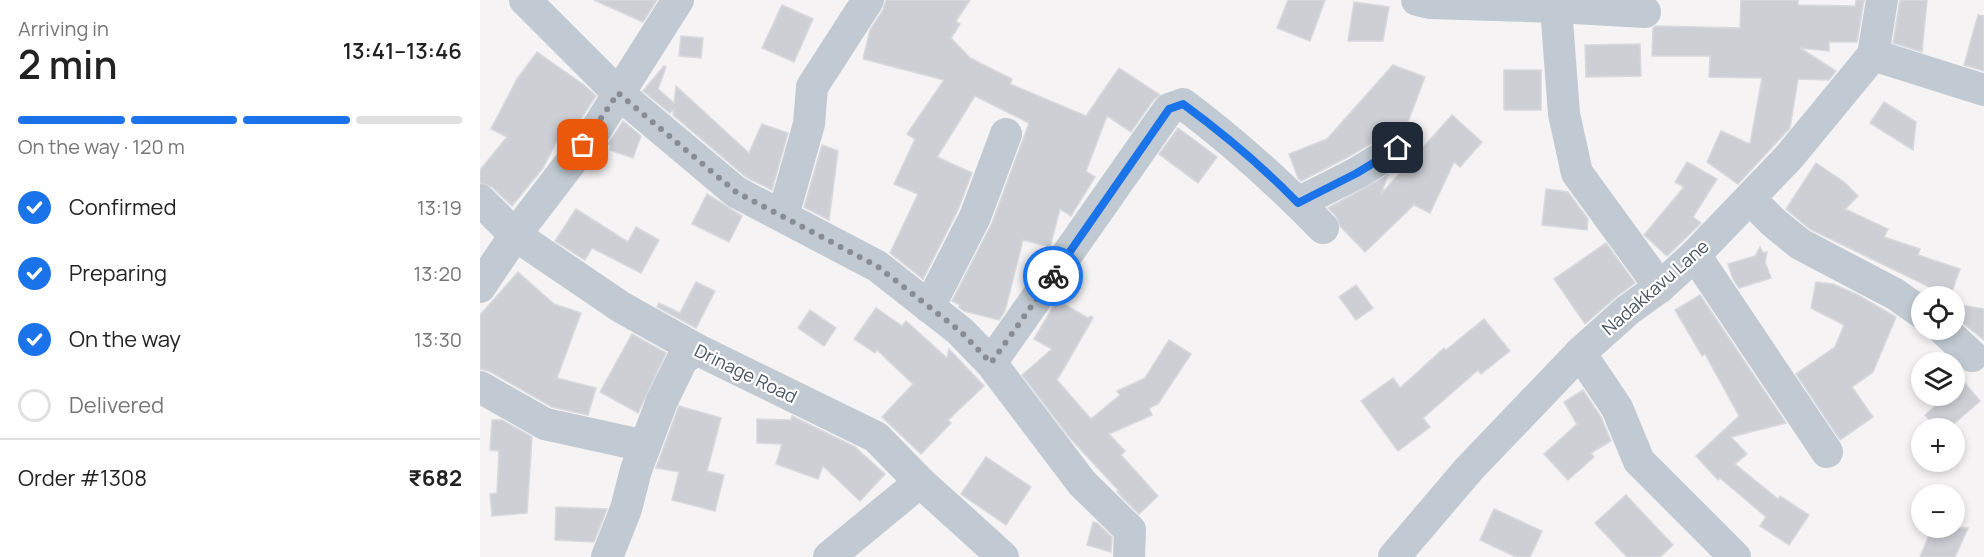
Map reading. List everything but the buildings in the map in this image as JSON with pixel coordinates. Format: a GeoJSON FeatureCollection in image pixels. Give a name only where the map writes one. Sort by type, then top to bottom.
{"type":"FeatureCollection","features":[{"type":"Feature","properties":{"kind":"street"},"geometry":{"type":"LineString","coordinates":[[525,0],[618,93],[736,192],[877,266],[960,331],[991,363],[1082,483],[1130,530],[1129,557]]}},
{"type":"Feature","properties":{"kind":"street"},"geometry":{"type":"LineString","coordinates":[[480,287],[515,234],[597,128],[678,0]]}},
{"type":"Feature","properties":{"kind":"street"},"geometry":{"type":"LineString","coordinates":[[783,216],[809,124],[812,87],[868,0]]}},
{"type":"Feature","properties":{"kind":"street"},"geometry":{"type":"LineString","coordinates":[[1417,0],[1430,3],[1557,3],[1645,12]]}},
{"type":"Feature","properties":{"kind":"street"},"geometry":{"type":"LineString","coordinates":[[1882,0],[1873,55],[1984,90]]}},
{"type":"Feature","properties":{"kind":"street"},"geometry":{"type":"LineString","coordinates":[[1557,3],[1564,114],[1577,173],[1660,287]]}},
{"type":"Feature","properties":{"kind":"street","name":"Nadakkavu Lane"},"geometry":{"type":"LineString","coordinates":[[1394,557],[1469,469],[1580,353],[1628,310],[1660,287],[1750,199],[1789,157],[1873,55]]}},
{"type":"Feature","properties":{"kind":"street"},"geometry":{"type":"LineString","coordinates":[[991,363],[1169,109],[1183,104],[1209,123],[1271,176],[1323,228]]}},
{"type":"Feature","properties":{"kind":"street"},"geometry":{"type":"LineString","coordinates":[[929,307],[975,217],[1006,134]]}},
{"type":"Feature","properties":{"kind":"street"},"geometry":{"type":"LineString","coordinates":[[1298,203],[1357,173],[1398,148]]}},
{"type":"Feature","properties":{"kind":"street"},"geometry":{"type":"LineString","coordinates":[[1750,199],[1800,244],[1895,294],[1911,305]]}},
{"type":"Feature","properties":{"kind":"street","name":"Drinage Road"},"geometry":{"type":"LineString","coordinates":[[480,200],[515,234],[621,307],[696,349],[876,437],[920,482],[1003,557]]}},
{"type":"Feature","properties":{"kind":"street"},"geometry":{"type":"LineString","coordinates":[[1695,255],[1827,452]]}},
{"type":"Feature","properties":{"kind":"street"},"geometry":{"type":"LineString","coordinates":[[1955,340],[1972,356]]}},
{"type":"Feature","properties":{"kind":"street"},"geometry":{"type":"LineString","coordinates":[[606,557],[626,509],[636,470],[662,400],[682,360],[696,349]]}},
{"type":"Feature","properties":{"kind":"street"},"geometry":{"type":"LineString","coordinates":[[1580,353],[1617,408],[1639,461],[1735,557]]}},
{"type":"Feature","properties":{"kind":"street"},"geometry":{"type":"LineString","coordinates":[[480,387],[545,424],[645,446]]}},
{"type":"Feature","properties":{"kind":"street"},"geometry":{"type":"LineString","coordinates":[[829,557],[920,482]]}},
{"type":"Feature","properties":{"kind":"way so far"},"geometry":{"type":"LineString","coordinates":[[583,145],[597,128],[618,93],[736,192],[877,266],[960,331],[991,363],[1053,276]]}},
{"type":"Feature","properties":{"kind":"route"},"geometry":{"type":"LineString","coordinates":[[1053,276],[1169,109],[1183,104],[1217,129],[1298,203],[1357,173],[1398,148]]}}]}
